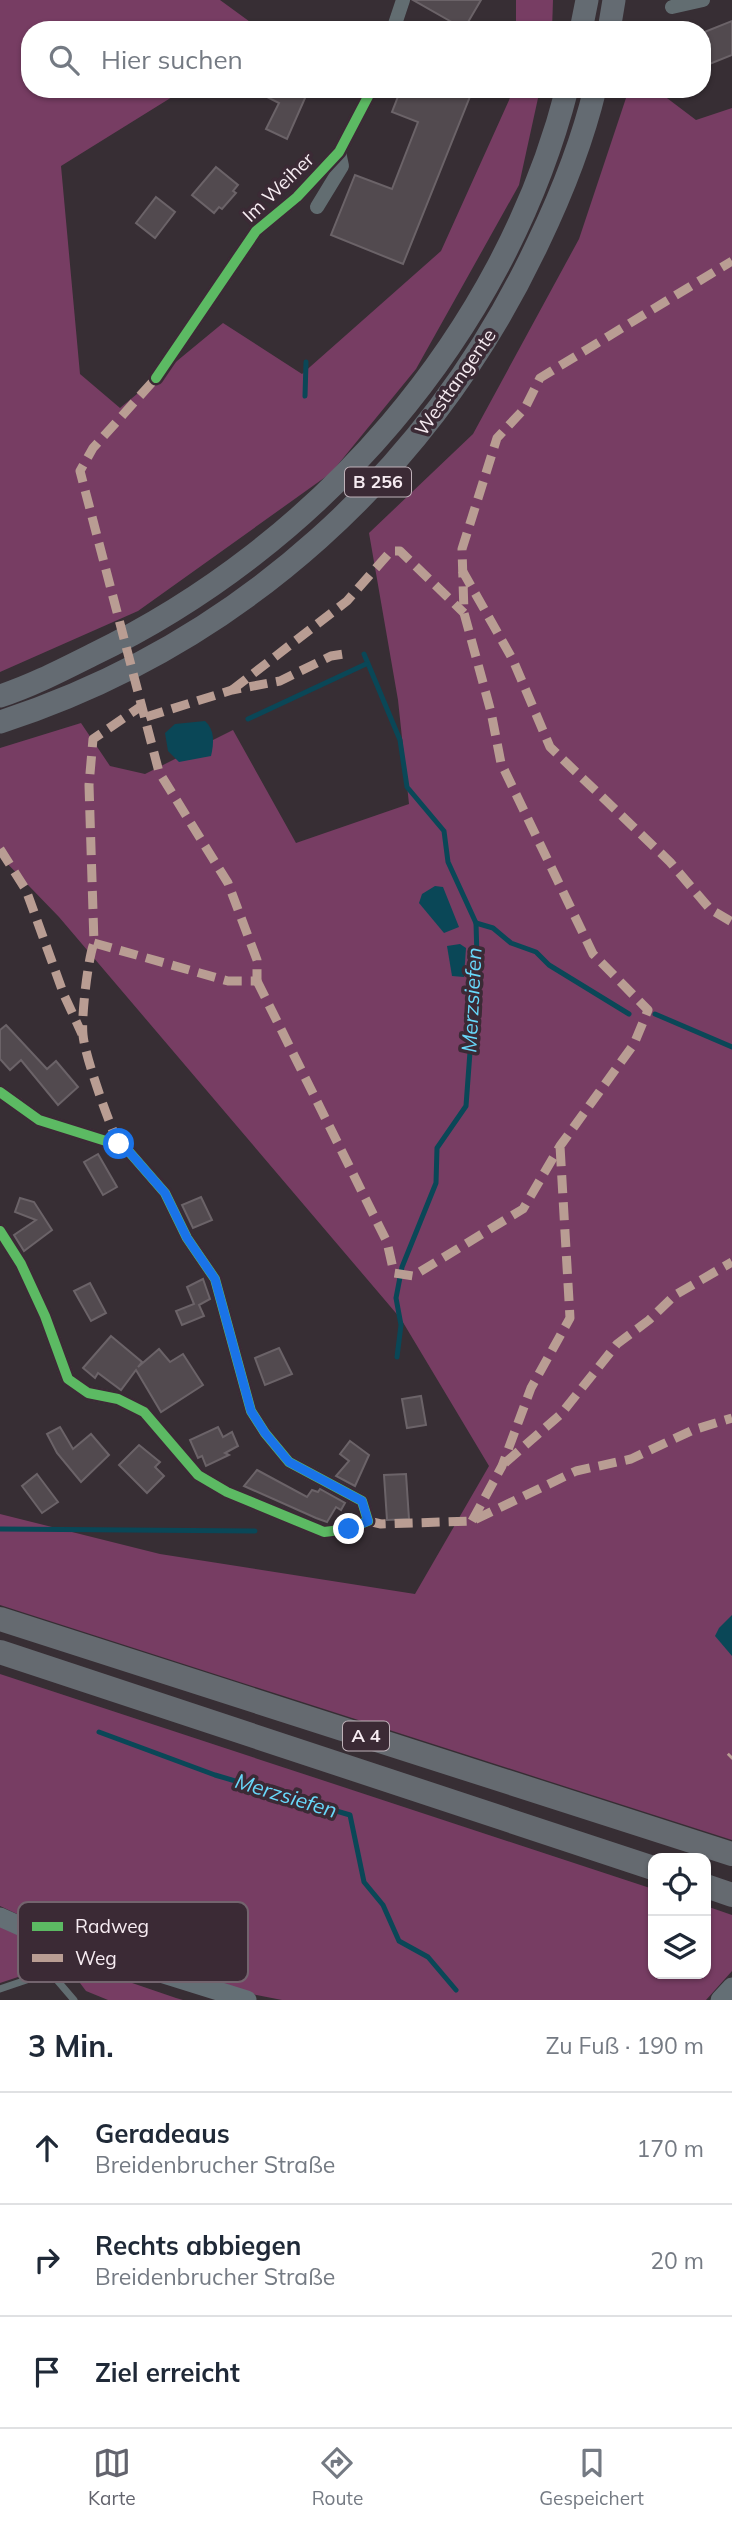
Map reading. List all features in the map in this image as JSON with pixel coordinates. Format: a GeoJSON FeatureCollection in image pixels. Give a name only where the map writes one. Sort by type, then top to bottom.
{"type":"FeatureCollection","features":[{"type":"Feature","properties":{"kind":"highway"},"geometry":{"type":"LineString","coordinates":[[583,21],[587,0]]}},
{"type":"Feature","properties":{"kind":"highway"},"geometry":{"type":"LineString","coordinates":[[610,21],[614,0]]}},
{"type":"Feature","properties":{"kind":"highway","name":"Westtangente"},"geometry":{"type":"LineString","coordinates":[[0,696],[134,635],[191,600],[287,529],[342,477],[422,383],[485,290],[542,171],[564,98]]}},
{"type":"Feature","properties":{"kind":"highway","name":"Westtangente"},"geometry":{"type":"LineString","coordinates":[[0,722],[99,684],[199,629],[293,561],[377,483],[451,394],[522,277],[576,155],[592,98]]}},
{"type":"Feature","properties":{"kind":"highway","name":"A 4"},"geometry":{"type":"LineString","coordinates":[[0,1619],[732,1854]]}},
{"type":"Feature","properties":{"kind":"highway","name":"A 4"},"geometry":{"type":"LineString","coordinates":[[0,1652],[648,1866]]}},
{"type":"Feature","properties":{"kind":"highway"},"geometry":{"type":"LineString","coordinates":[[711,1888],[732,1895]]}},
{"type":"Feature","properties":{"kind":"main road"},"geometry":{"type":"LineString","coordinates":[[0,1917],[18,1925]]}},
{"type":"Feature","properties":{"kind":"main road"},"geometry":{"type":"LineString","coordinates":[[189,1982],[247,2000]]}},
{"type":"Feature","properties":{"kind":"main road"},"geometry":{"type":"LineString","coordinates":[[720,2000],[732,1987]]}},
{"type":"Feature","properties":{"kind":"street"},"geometry":{"type":"LineString","coordinates":[[396,21],[403,0]]}},
{"type":"Feature","properties":{"kind":"street"},"geometry":{"type":"LineString","coordinates":[[672,7],[703,0]]}},
{"type":"Feature","properties":{"kind":"street","name":"Im Weiher"},"geometry":{"type":"LineString","coordinates":[[156,378],[256,231],[297,197],[340,152],[367,98]]}},
{"type":"Feature","properties":{"kind":"street","name":"Im Weiher"},"geometry":{"type":"LineString","coordinates":[[317,206],[342,166],[340,152]]}},
{"type":"Feature","properties":{"kind":"street"},"geometry":{"type":"LineString","coordinates":[[0,1092],[40,1120],[125,1147],[165,1193],[187,1238],[215,1279],[251,1411],[289,1462],[362,1501],[368,1521],[349,1529],[324,1532],[227,1492],[198,1475],[145,1412],[118,1399],[88,1393],[68,1379],[30,1285],[6,1237],[0,1231]]}},
{"type":"Feature","properties":{"kind":"lane"},"geometry":{"type":"LineString","coordinates":[[0,1989],[21,1982]]}},
{"type":"Feature","properties":{"kind":"lane"},"geometry":{"type":"LineString","coordinates":[[59,1982],[74,2000]]}},
{"type":"Feature","properties":{"kind":"shaded area"},"geometry":{"type":"Polygon","coordinates":[[[0,0],[220,0],[249,21],[21,21],[21,98],[171,98],[61,166],[80,374],[120,408],[223,323],[302,374],[441,251],[510,98],[538,98],[519,185],[416,369],[331,473],[138,611],[0,672],[0,0]]]}},
{"type":"Feature","properties":{"kind":"shaded area"},"geometry":{"type":"Polygon","coordinates":[[[516,0],[553,0],[552,21],[516,21],[516,0]]]}},
{"type":"Feature","properties":{"kind":"shaded area"},"geometry":{"type":"Polygon","coordinates":[[[626,98],[667,98],[696,120],[732,108],[732,1840],[0,1605],[0,1514],[160,1554],[415,1594],[489,1466],[401,1319],[59,917],[0,856],[0,748],[81,723],[110,766],[145,774],[233,730],[296,843],[409,804],[398,700],[369,533],[473,434],[579,239],[626,98]]]}},
{"type":"Feature","properties":{"kind":"shaded area"},"geometry":{"type":"Polygon","coordinates":[[[0,1674],[648,1887],[648,1979],[711,1979],[711,1908],[732,1915],[732,1971],[706,2000],[282,2000],[215,1982],[248,1982],[248,1902],[18,1902],[18,1914],[0,1906],[0,1674]]]}},
{"type":"Feature","properties":{"kind":"shaded area"},"geometry":{"type":"Polygon","coordinates":[[[0,1923],[18,1931],[18,1977],[0,1983],[0,1923]]]}},
{"type":"Feature","properties":{"kind":"shaded area"},"geometry":{"type":"Polygon","coordinates":[[[79,1982],[130,1982],[183,2000],[108,2000],[86,1991],[79,1982]]]}},
{"type":"Feature","properties":{"kind":"water"},"geometry":{"type":"Polygon","coordinates":[[[205,721],[211,728],[213,737],[211,756],[179,762],[168,751],[165,733],[175,724],[205,721]]]}},
{"type":"Feature","properties":{"kind":"water"},"geometry":{"type":"Polygon","coordinates":[[[435,886],[443,887],[459,927],[444,933],[419,903],[422,894],[435,886]]]}},
{"type":"Feature","properties":{"kind":"water"},"geometry":{"type":"Polygon","coordinates":[[[460,944],[466,948],[464,977],[452,976],[447,946],[460,944]]]}},
{"type":"Feature","properties":{"kind":"water"},"geometry":{"type":"Polygon","coordinates":[[[732,1615],[732,1656],[715,1636],[732,1615]]]}},
{"type":"Feature","properties":{"kind":"building"},"geometry":{"type":"Polygon","coordinates":[[[413,0],[481,0],[469,21],[450,21],[413,0]]]}},
{"type":"Feature","properties":{"kind":"building"},"geometry":{"type":"Polygon","coordinates":[[[732,21],[732,55],[711,63],[711,29],[732,21]]]}},
{"type":"Feature","properties":{"kind":"building"},"geometry":{"type":"Polygon","coordinates":[[[269,98],[305,98],[287,139],[266,129],[279,103],[269,98]]]}},
{"type":"Feature","properties":{"kind":"building"},"geometry":{"type":"Polygon","coordinates":[[[397,98],[469,98],[403,264],[331,235],[355,175],[392,189],[418,122],[392,112],[397,98]]]}},
{"type":"Feature","properties":{"kind":"building"},"geometry":{"type":"Polygon","coordinates":[[[216,167],[238,185],[233,191],[236,193],[222,209],[219,207],[214,213],[192,195],[216,167]]]}},
{"type":"Feature","properties":{"kind":"building"},"geometry":{"type":"Polygon","coordinates":[[[156,197],[175,212],[155,238],[136,223],[156,197]]]}},
{"type":"Feature","properties":{"kind":"building"},"geometry":{"type":"Polygon","coordinates":[[[6,1025],[47,1069],[56,1061],[78,1087],[58,1105],[21,1060],[10,1070],[0,1059],[0,1030],[6,1025]]]}},
{"type":"Feature","properties":{"kind":"building"},"geometry":{"type":"Polygon","coordinates":[[[98,1154],[117,1187],[103,1195],[84,1162],[98,1154]]]}},
{"type":"Feature","properties":{"kind":"building"},"geometry":{"type":"Polygon","coordinates":[[[201,1197],[212,1220],[193,1228],[182,1205],[201,1197]]]}},
{"type":"Feature","properties":{"kind":"building"},"geometry":{"type":"Polygon","coordinates":[[[20,1198],[34,1202],[52,1230],[24,1251],[14,1235],[36,1220],[15,1212],[20,1198]]]}},
{"type":"Feature","properties":{"kind":"building"},"geometry":{"type":"Polygon","coordinates":[[[203,1279],[210,1299],[199,1305],[204,1316],[182,1325],[176,1311],[194,1304],[187,1287],[203,1279]]]}},
{"type":"Feature","properties":{"kind":"building"},"geometry":{"type":"Polygon","coordinates":[[[90,1283],[106,1313],[91,1321],[74,1291],[90,1283]]]}},
{"type":"Feature","properties":{"kind":"building"},"geometry":{"type":"Polygon","coordinates":[[[111,1336],[142,1362],[138,1367],[159,1349],[170,1362],[183,1354],[203,1385],[161,1412],[136,1370],[121,1390],[98,1373],[95,1378],[83,1368],[111,1336]]]}},
{"type":"Feature","properties":{"kind":"building"},"geometry":{"type":"Polygon","coordinates":[[[279,1348],[292,1374],[265,1385],[255,1358],[279,1348]]]}},
{"type":"Feature","properties":{"kind":"building"},"geometry":{"type":"Polygon","coordinates":[[[421,1396],[426,1425],[407,1428],[402,1399],[421,1396]]]}},
{"type":"Feature","properties":{"kind":"building"},"geometry":{"type":"Polygon","coordinates":[[[60,1427],[73,1449],[91,1434],[109,1455],[81,1482],[57,1453],[47,1434],[60,1427]]]}},
{"type":"Feature","properties":{"kind":"building"},"geometry":{"type":"Polygon","coordinates":[[[218,1427],[223,1437],[232,1432],[238,1446],[225,1453],[229,1455],[206,1466],[202,1456],[198,1458],[190,1440],[218,1427]]]}},
{"type":"Feature","properties":{"kind":"building"},"geometry":{"type":"Polygon","coordinates":[[[350,1441],[369,1455],[355,1486],[336,1476],[349,1461],[340,1454],[350,1441]]]}},
{"type":"Feature","properties":{"kind":"building"},"geometry":{"type":"Polygon","coordinates":[[[139,1445],[160,1462],[155,1467],[164,1476],[147,1493],[119,1465],[139,1445]]]}},
{"type":"Feature","properties":{"kind":"building"},"geometry":{"type":"Polygon","coordinates":[[[257,1470],[307,1497],[312,1490],[318,1492],[320,1489],[345,1503],[341,1510],[336,1507],[327,1522],[316,1518],[244,1486],[257,1470]]]}},
{"type":"Feature","properties":{"kind":"building"},"geometry":{"type":"Polygon","coordinates":[[[37,1474],[58,1502],[42,1513],[22,1486],[37,1474]]]}},
{"type":"Feature","properties":{"kind":"building"},"geometry":{"type":"Polygon","coordinates":[[[406,1474],[409,1519],[387,1520],[384,1475],[406,1474]]]}},
{"type":"Feature","properties":{"kind":"waterway","name":"Merzsiefen"},"geometry":{"type":"LineString","coordinates":[[305,396],[306,362]]}},
{"type":"Feature","properties":{"kind":"waterway","name":"Merzsiefen"},"geometry":{"type":"LineString","coordinates":[[364,654],[400,740],[407,787],[444,831],[448,862],[476,923],[477,957],[466,1106],[437,1148],[436,1183],[402,1267],[396,1298],[401,1325],[397,1357]]}},
{"type":"Feature","properties":{"kind":"waterway"},"geometry":{"type":"LineString","coordinates":[[248,719],[366,664]]}},
{"type":"Feature","properties":{"kind":"waterway"},"geometry":{"type":"LineString","coordinates":[[476,923],[493,928],[511,943],[536,952],[549,965],[629,1014]]}},
{"type":"Feature","properties":{"kind":"waterway"},"geometry":{"type":"LineString","coordinates":[[655,1014],[732,1047]]}},
{"type":"Feature","properties":{"kind":"waterway","name":"Merzsiefen"},"geometry":{"type":"LineString","coordinates":[[0,1529],[255,1531]]}},
{"type":"Feature","properties":{"kind":"waterway","name":"Merzsiefen"},"geometry":{"type":"LineString","coordinates":[[99,1732],[215,1775],[350,1815],[364,1882],[383,1905],[399,1941],[428,1957],[456,1990]]}},
{"type":"Feature","properties":{"kind":"marked path"},"geometry":{"type":"LineString","coordinates":[[257,981],[387,1242],[394,1273],[413,1276],[523,1209],[560,1146],[634,1044],[648,1010],[593,954],[501,763],[491,712],[464,613],[462,549],[497,438],[525,408],[540,378],[732,261]]}},
{"type":"Feature","properties":{"kind":"marked path"},"geometry":{"type":"LineString","coordinates":[[94,943],[228,981],[257,981],[257,960],[228,883],[159,772],[80,471],[93,448],[156,378]]}},
{"type":"Feature","properties":{"kind":"marked path"},"geometry":{"type":"LineString","coordinates":[[232,690],[347,601],[391,551],[400,551],[464,613]]}},
{"type":"Feature","properties":{"kind":"marked path"},"geometry":{"type":"LineString","coordinates":[[462,570],[513,660],[550,747],[670,862],[710,909],[732,922]]}},
{"type":"Feature","properties":{"kind":"marked path"},"geometry":{"type":"LineString","coordinates":[[146,717],[232,690],[280,681],[331,656],[344,654]]}},
{"type":"Feature","properties":{"kind":"marked path"},"geometry":{"type":"LineString","coordinates":[[119,1145],[93,1074],[83,1035],[89,961],[94,943],[89,785],[93,739],[143,705]]}},
{"type":"Feature","properties":{"kind":"marked path"},"geometry":{"type":"LineString","coordinates":[[0,849],[26,890],[64,995],[82,1034]]}},
{"type":"Feature","properties":{"kind":"marked path"},"geometry":{"type":"LineString","coordinates":[[472,1521],[502,1466],[531,1388],[570,1318],[560,1146]]}},
{"type":"Feature","properties":{"kind":"marked path"},"geometry":{"type":"LineString","coordinates":[[505,1463],[561,1414],[617,1344],[649,1320],[675,1295],[732,1262]]}},
{"type":"Feature","properties":{"kind":"marked path"},"geometry":{"type":"LineString","coordinates":[[368,1521],[381,1524],[472,1521],[576,1471],[631,1459],[693,1430],[732,1418]]}},
{"type":"Feature","properties":{"kind":"cycle path"},"geometry":{"type":"LineString","coordinates":[[156,378],[256,231],[297,197],[339,152],[367,98]]}},
{"type":"Feature","properties":{"kind":"cycle path"},"geometry":{"type":"LineString","coordinates":[[0,1092],[39,1120],[125,1147],[165,1193],[187,1238],[215,1279],[251,1411],[289,1462],[362,1501],[368,1521],[349,1529],[324,1532],[227,1492],[198,1475],[144,1412],[118,1399],[88,1393],[68,1379],[45,1316],[21,1264],[0,1231]]}},
{"type":"Feature","properties":{"kind":"route"},"geometry":{"type":"LineString","coordinates":[[119,1144],[125,1147],[165,1193],[187,1238],[215,1279],[251,1411],[265,1433],[289,1462],[362,1501],[368,1521],[349,1529]]}}]}
